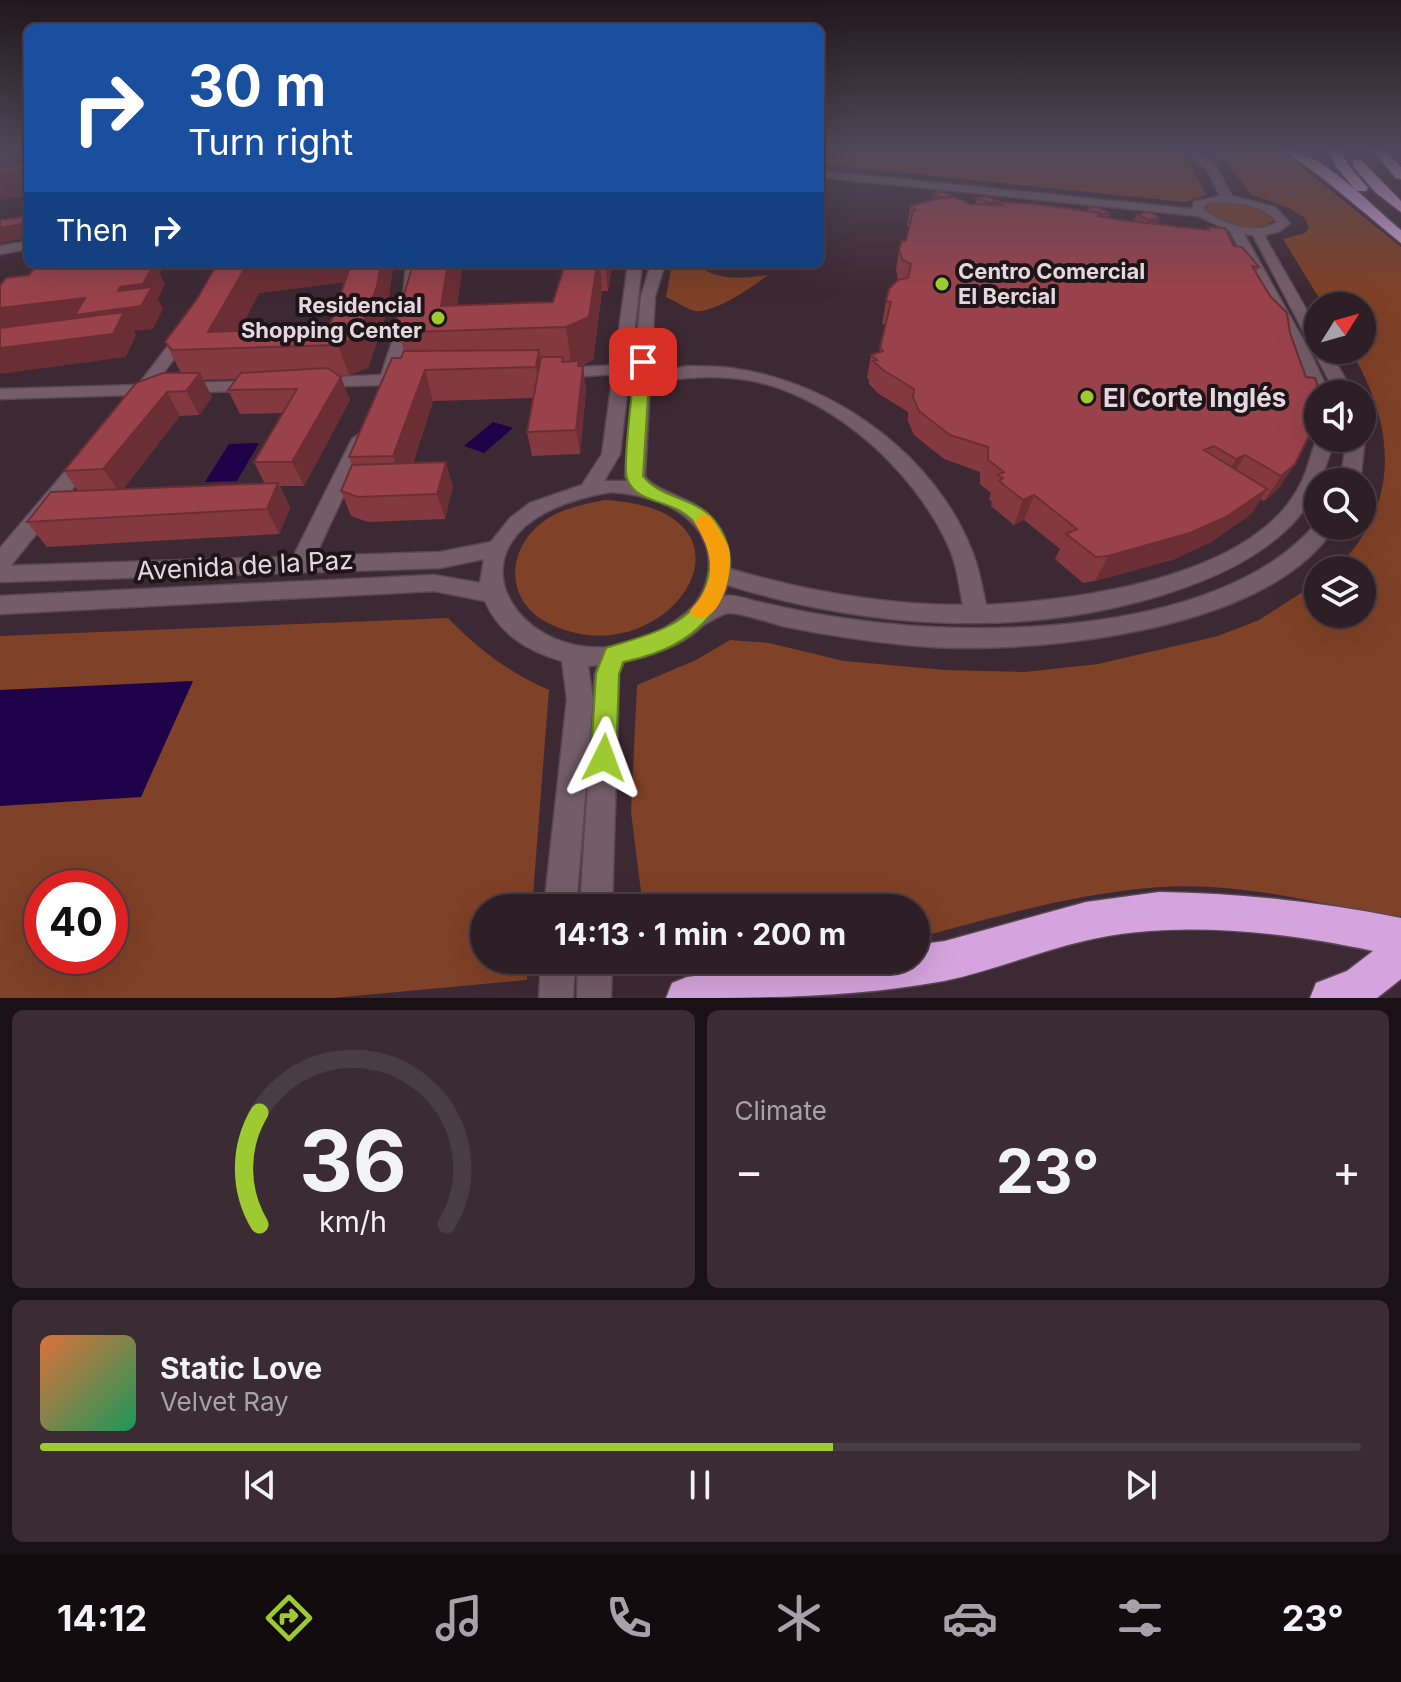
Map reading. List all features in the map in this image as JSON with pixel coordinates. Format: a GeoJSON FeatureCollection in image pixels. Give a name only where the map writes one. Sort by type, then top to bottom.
{"type":"FeatureCollection","features":[{"type":"Feature","properties":{"kind":"highway"},"geometry":{"type":"LineString","coordinates":[[1354,198],[1401,238]]}},
{"type":"Feature","properties":{"kind":"highway"},"geometry":{"type":"LineString","coordinates":[[1371,198],[1401,226]]}},
{"type":"Feature","properties":{"kind":"highway"},"geometry":{"type":"LineString","coordinates":[[687,998],[945,961],[1086,921],[1159,911],[1216,912],[1337,924],[1401,937]]}},
{"type":"Feature","properties":{"kind":"highway"},"geometry":{"type":"LineString","coordinates":[[1331,998],[1361,985],[1401,954]]}},
{"type":"Feature","properties":{"kind":"street"},"geometry":{"type":"LineString","coordinates":[[1074,198],[1198,210],[1213,221],[1259,230],[1276,228],[1284,221],[1269,209],[1228,200],[1205,201],[1198,210]]}},
{"type":"Feature","properties":{"kind":"street"},"geometry":{"type":"LineString","coordinates":[[1234,227],[1289,326],[1314,380]]}},
{"type":"Feature","properties":{"kind":"street"},"geometry":{"type":"LineString","coordinates":[[1259,230],[1260,239],[1304,319]]}},
{"type":"Feature","properties":{"kind":"street"},"geometry":{"type":"LineString","coordinates":[[0,250],[24,246]]}},
{"type":"Feature","properties":{"kind":"street"},"geometry":{"type":"LineString","coordinates":[[385,388],[409,312],[413,268]]}},
{"type":"Feature","properties":{"kind":"street"},"geometry":{"type":"LineString","coordinates":[[589,489],[611,454],[634,268]]}},
{"type":"Feature","properties":{"kind":"street"},"geometry":{"type":"LineString","coordinates":[[643,489],[635,476],[648,296],[657,268]]}},
{"type":"Feature","properties":{"kind":"street"},"geometry":{"type":"LineString","coordinates":[[123,414],[196,315]]}},
{"type":"Feature","properties":{"kind":"street"},"geometry":{"type":"LineString","coordinates":[[543,374],[621,370]]}},
{"type":"Feature","properties":{"kind":"street"},"geometry":{"type":"LineString","coordinates":[[641,380],[682,370],[740,373],[798,390],[840,413],[900,461],[945,520],[959,544],[976,614]]}},
{"type":"Feature","properties":{"kind":"street"},"geometry":{"type":"LineString","coordinates":[[0,394],[288,384],[385,388],[419,379]]}},
{"type":"Feature","properties":{"kind":"street"},"geometry":{"type":"LineString","coordinates":[[301,563],[369,423]]}},
{"type":"Feature","properties":{"kind":"street"},"geometry":{"type":"LineString","coordinates":[[0,563],[94,449]]}},
{"type":"Feature","properties":{"kind":"street"},"geometry":{"type":"LineString","coordinates":[[720,574],[771,591],[884,610],[976,614],[1079,606],[1165,586],[1215,568],[1263,539],[1299,505],[1321,465],[1323,452]]}},
{"type":"Feature","properties":{"kind":"street"},"geometry":{"type":"LineString","coordinates":[[692,622],[711,599],[720,574],[719,548],[708,525],[688,507],[643,489],[611,486],[589,489],[545,503],[517,523],[497,548],[491,571],[492,594],[506,621],[534,642],[571,654],[614,655],[670,637],[725,604],[863,632],[1004,640],[1079,635],[1153,620],[1231,595],[1284,566],[1315,540]]}},
{"type":"Feature","properties":{"kind":"street"},"geometry":{"type":"LineString","coordinates":[[0,574],[440,560],[497,548]]}},
{"type":"Feature","properties":{"kind":"street","name":"Avenida de la Paz"},"geometry":{"type":"LineString","coordinates":[[0,605],[434,583],[492,594]]}},
{"type":"Feature","properties":{"kind":"street"},"geometry":{"type":"LineString","coordinates":[[561,894],[580,699],[578,672],[571,654]]}},
{"type":"Feature","properties":{"kind":"street"},"geometry":{"type":"LineString","coordinates":[[596,894],[607,674],[614,655]]}},
{"type":"Feature","properties":{"kind":"street"},"geometry":{"type":"LineString","coordinates":[[556,998],[557,974]]}},
{"type":"Feature","properties":{"kind":"street"},"geometry":{"type":"LineString","coordinates":[[594,998],[595,974]]}},
{"type":"Feature","properties":{"kind":"shaded area"},"geometry":{"type":"Polygon","coordinates":[[[1142,198],[1198,198],[1185,202],[1142,198]]]}},
{"type":"Feature","properties":{"kind":"shaded area"},"geometry":{"type":"Polygon","coordinates":[[[1260,198],[1340,198],[1401,247],[1401,916],[1389,917],[1239,889],[1178,886],[1119,891],[1060,902],[930,934],[930,894],[641,894],[631,812],[637,685],[696,660],[730,640],[769,643],[844,661],[945,670],[1025,672],[1098,664],[1218,636],[1259,620],[1304,591],[1304,628],[1376,628],[1376,556],[1347,556],[1359,540],[1376,540],[1376,506],[1385,466],[1376,405],[1376,380],[1366,380],[1358,364],[1376,364],[1376,292],[1315,292],[1283,239],[1305,233],[1309,227],[1304,217],[1260,198]]]}},
{"type":"Feature","properties":{"kind":"shaded area"},"geometry":{"type":"Polygon","coordinates":[[[1212,203],[1254,206],[1274,220],[1259,227],[1240,226],[1206,211],[1212,203]]]}},
{"type":"Feature","properties":{"kind":"shaded area"},"geometry":{"type":"Polygon","coordinates":[[[671,268],[702,268],[713,274],[731,277],[768,275],[723,304],[703,311],[688,309],[666,297],[671,268]]]}},
{"type":"Feature","properties":{"kind":"shaded area"},"geometry":{"type":"Polygon","coordinates":[[[493,422],[513,428],[484,453],[464,446],[493,422]]]}},
{"type":"Feature","properties":{"kind":"shaded area"},"geometry":{"type":"Polygon","coordinates":[[[259,443],[237,481],[205,482],[229,444],[259,443]]]}},
{"type":"Feature","properties":{"kind":"shaded area"},"geometry":{"type":"Polygon","coordinates":[[[604,500],[657,510],[686,531],[696,558],[688,586],[666,612],[635,630],[595,636],[552,625],[535,614],[524,602],[517,587],[515,571],[525,541],[537,527],[564,510],[604,500]]]}},
{"type":"Feature","properties":{"kind":"shaded area"},"geometry":{"type":"Polygon","coordinates":[[[448,618],[495,659],[549,690],[533,894],[470,894],[470,974],[527,974],[527,980],[333,998],[0,998],[0,636],[448,618]]]}},
{"type":"Feature","properties":{"kind":"shaded area"},"geometry":{"type":"Polygon","coordinates":[[[193,681],[141,797],[0,806],[0,690],[193,681]]]}},
{"type":"Feature","properties":{"kind":"building","name":"El Corte Inglés"},"geometry":{"type":"Polygon","coordinates":[[[956,198],[970,204],[1036,204],[1100,213],[1098,216],[1120,220],[1209,230],[1208,227],[1225,228],[1234,246],[1242,247],[1259,267],[1252,266],[1270,296],[1287,313],[1290,333],[1306,377],[1316,380],[1304,380],[1304,446],[1295,464],[1281,476],[1245,455],[1236,459],[1214,446],[1204,450],[1267,489],[1226,517],[1190,533],[1096,557],[1066,534],[1077,529],[1034,495],[1023,500],[999,481],[1003,478],[998,475],[1004,472],[988,460],[988,447],[950,435],[919,411],[913,397],[914,389],[873,361],[877,360],[871,355],[883,351],[880,348],[891,302],[886,301],[889,289],[898,280],[908,278],[911,264],[902,259],[899,249],[902,241],[906,241],[913,211],[916,210],[910,206],[956,198]]]}},
{"type":"Feature","properties":{"kind":"building"},"geometry":{"type":"Polygon","coordinates":[[[976,198],[989,198],[1000,201],[989,203],[976,198]]]}},
{"type":"Feature","properties":{"kind":"building"},"geometry":{"type":"Polygon","coordinates":[[[1097,207],[1110,213],[1101,215],[1086,209],[1097,207]]]}},
{"type":"Feature","properties":{"kind":"building"},"geometry":{"type":"Polygon","coordinates":[[[1150,212],[1160,218],[1148,220],[1137,214],[1150,212]]]}},
{"type":"Feature","properties":{"kind":"building"},"geometry":{"type":"Polygon","coordinates":[[[24,217],[24,224],[0,228],[0,220],[24,217]]]}},
{"type":"Feature","properties":{"kind":"building"},"geometry":{"type":"Polygon","coordinates":[[[35,268],[152,268],[143,284],[120,287],[118,291],[152,287],[141,306],[75,315],[85,298],[0,308],[0,286],[6,278],[29,275],[35,268]]]}},
{"type":"Feature","properties":{"kind":"building"},"geometry":{"type":"Polygon","coordinates":[[[215,268],[245,268],[208,332],[329,328],[350,268],[380,268],[377,286],[358,337],[338,345],[172,350],[165,342],[197,299],[215,268]]]}},
{"type":"Feature","properties":{"kind":"building"},"geometry":{"type":"Polygon","coordinates":[[[412,268],[447,268],[441,306],[553,302],[564,268],[596,268],[589,317],[566,327],[411,332],[396,322],[412,268]]]}},
{"type":"Feature","properties":{"kind":"building"},"geometry":{"type":"Polygon","coordinates":[[[124,312],[113,334],[0,348],[0,328],[124,312]]]}},
{"type":"Feature","properties":{"kind":"building"},"geometry":{"type":"Polygon","coordinates":[[[539,350],[536,367],[425,370],[393,456],[349,457],[392,358],[401,358],[404,351],[539,350]]]}},
{"type":"Feature","properties":{"kind":"building"},"geometry":{"type":"Polygon","coordinates":[[[541,357],[563,357],[562,362],[579,361],[578,366],[583,366],[576,430],[527,432],[541,357]]]}},
{"type":"Feature","properties":{"kind":"building"},"geometry":{"type":"Polygon","coordinates":[[[327,368],[341,377],[292,462],[254,462],[297,389],[228,390],[241,373],[327,368]]]}},
{"type":"Feature","properties":{"kind":"building"},"geometry":{"type":"Polygon","coordinates":[[[163,373],[200,373],[186,391],[167,392],[103,469],[64,471],[136,383],[163,373]]]}},
{"type":"Feature","properties":{"kind":"building"},"geometry":{"type":"Polygon","coordinates":[[[446,462],[437,494],[358,497],[341,491],[352,465],[446,462]]]}},
{"type":"Feature","properties":{"kind":"building"},"geometry":{"type":"Polygon","coordinates":[[[278,483],[267,509],[27,522],[51,492],[278,483]]]}},
{"type":"Feature","properties":{"kind":"slow traffic"},"geometry":{"type":"LineString","coordinates":[[701,611],[711,599],[720,574],[719,548],[703,521]]}},
{"type":"Feature","properties":{"kind":"place","name":"Centro Comercial El Bercial"},"geometry":{"type":"Point","coordinates":[942,284]}},
{"type":"Feature","properties":{"kind":"place","name":"Residencial Shopping Center"},"geometry":{"type":"Point","coordinates":[438,318]}},
{"type":"Feature","properties":{"kind":"place","name":"El Corte Inglés"},"geometry":{"type":"Point","coordinates":[1087,397]}},
{"type":"Feature","properties":{"kind":"route"},"geometry":{"type":"LineString","coordinates":[[604,758],[607,674],[614,655],[670,637],[692,622],[711,599],[720,574],[719,548],[708,525],[688,507],[662,494],[643,489],[635,476],[643,362]]}}]}
